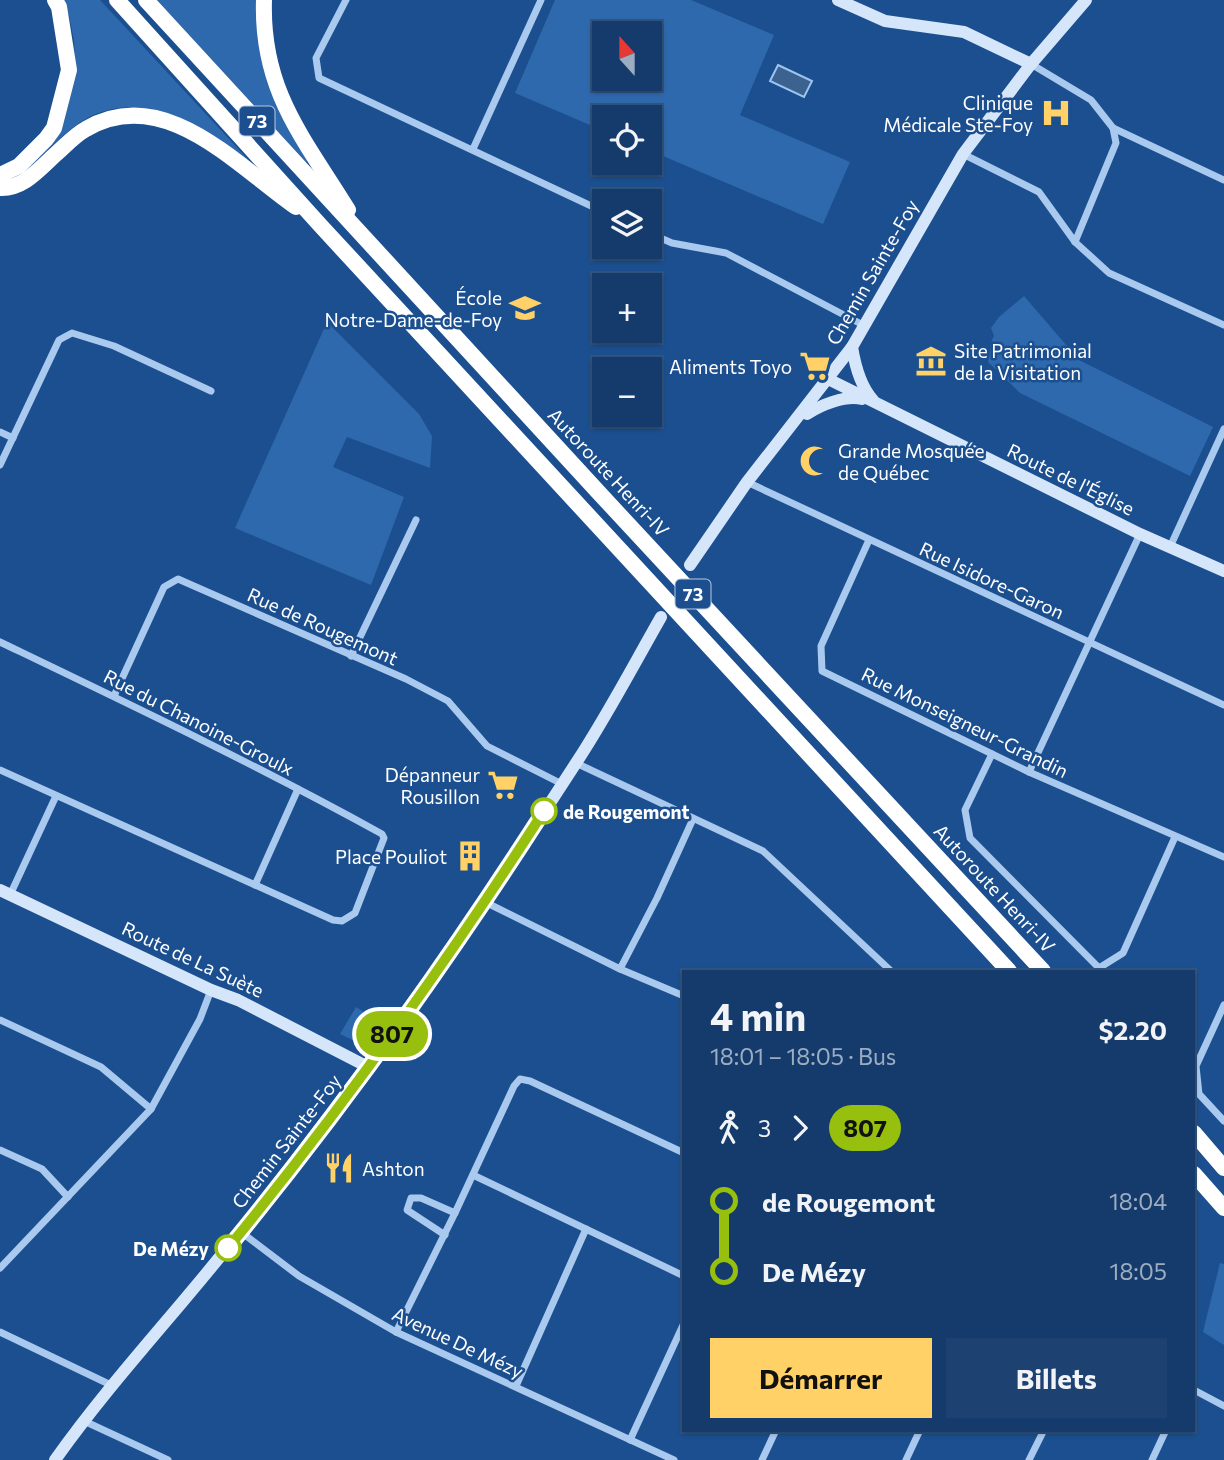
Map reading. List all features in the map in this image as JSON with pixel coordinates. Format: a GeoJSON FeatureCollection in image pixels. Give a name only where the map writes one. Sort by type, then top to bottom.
{"type":"FeatureCollection","features":[{"type":"Feature","properties":{"kind":"highway"},"geometry":{"type":"LineString","coordinates":[[0,175],[19,166],[54,128],[69,70],[59,7],[55,0]]}},
{"type":"Feature","properties":{"kind":"highway","name":"73"},"geometry":{"type":"LineString","coordinates":[[117,0],[320,225],[1008,970]]}},
{"type":"Feature","properties":{"kind":"highway","name":"Autoroute Henri-IV"},"geometry":{"type":"LineString","coordinates":[[146,0],[1042,970]]}},
{"type":"Feature","properties":{"kind":"highway"},"geometry":{"type":"LineString","coordinates":[[264,0],[266,52],[284,105],[296,131],[367,241]]}},
{"type":"Feature","properties":{"kind":"highway"},"geometry":{"type":"LineString","coordinates":[[0,188],[11,189],[24,182],[84,130],[107,119],[146,115],[175,123],[210,141],[320,225]]}},
{"type":"Feature","properties":{"kind":"highway"},"geometry":{"type":"LineString","coordinates":[[1195,1134],[1223,1165]]}},
{"type":"Feature","properties":{"kind":"highway"},"geometry":{"type":"LineString","coordinates":[[1195,1175],[1224,1208]]}},
{"type":"Feature","properties":{"kind":"main road"},"geometry":{"type":"LineString","coordinates":[[838,0],[885,21],[964,32],[1031,64]]}},
{"type":"Feature","properties":{"kind":"main road","name":"Chemin Sainte-Foy"},"geometry":{"type":"LineString","coordinates":[[690,565],[747,482],[852,347],[963,154],[1031,64],[1086,0]]}},
{"type":"Feature","properties":{"kind":"main road"},"geometry":{"type":"LineString","coordinates":[[852,347],[856,368],[867,394],[876,402]]}},
{"type":"Feature","properties":{"kind":"main road","name":"Route de l'Église"},"geometry":{"type":"LineString","coordinates":[[828,379],[1140,534],[1224,571]]}},
{"type":"Feature","properties":{"kind":"main road"},"geometry":{"type":"LineString","coordinates":[[797,420],[820,406],[855,397],[876,402]]}},
{"type":"Feature","properties":{"kind":"main road","name":"Chemin Sainte-Foy"},"geometry":{"type":"LineString","coordinates":[[55,1460],[84,1421],[241,1232],[368,1067],[485,902],[576,764],[661,617]]}},
{"type":"Feature","properties":{"kind":"main road","name":"Route de La Suète"},"geometry":{"type":"LineString","coordinates":[[5,892],[211,990],[238,1000],[368,1067]]}},
{"type":"Feature","properties":{"kind":"street"},"geometry":{"type":"LineString","coordinates":[[346,0],[316,58],[317,76],[592,206]]}},
{"type":"Feature","properties":{"kind":"street"},"geometry":{"type":"LineString","coordinates":[[473,149],[541,0]]}},
{"type":"Feature","properties":{"kind":"street"},"geometry":{"type":"LineString","coordinates":[[1031,64],[1091,100],[1113,128],[1224,180]]}},
{"type":"Feature","properties":{"kind":"street"},"geometry":{"type":"LineString","coordinates":[[1075,242],[1116,143],[1113,128]]}},
{"type":"Feature","properties":{"kind":"street"},"geometry":{"type":"LineString","coordinates":[[963,154],[1039,191],[1075,242],[1109,273],[1224,325]]}},
{"type":"Feature","properties":{"kind":"street"},"geometry":{"type":"LineString","coordinates":[[662,239],[726,253],[864,326]]}},
{"type":"Feature","properties":{"kind":"street"},"geometry":{"type":"LineString","coordinates":[[0,465],[59,340],[72,333],[114,346],[211,391]]}},
{"type":"Feature","properties":{"kind":"street"},"geometry":{"type":"LineString","coordinates":[[1170,547],[1224,429]]}},
{"type":"Feature","properties":{"kind":"street"},"geometry":{"type":"LineString","coordinates":[[0,432],[13,438]]}},
{"type":"Feature","properties":{"kind":"street","name":"Rue Isidore-Garon"},"geometry":{"type":"LineString","coordinates":[[747,482],[1224,705]]}},
{"type":"Feature","properties":{"kind":"street"},"geometry":{"type":"LineString","coordinates":[[351,656],[416,520]]}},
{"type":"Feature","properties":{"kind":"street"},"geometry":{"type":"LineString","coordinates":[[1029,772],[1140,534]]}},
{"type":"Feature","properties":{"kind":"street","name":"Rue Monseigneur-Grandin"},"geometry":{"type":"LineString","coordinates":[[869,540],[821,646],[822,671],[1029,772],[1224,857]]}},
{"type":"Feature","properties":{"kind":"street","name":"Rue de Rougemont"},"geometry":{"type":"LineString","coordinates":[[114,696],[164,587],[178,579],[406,679],[448,701],[487,746],[562,784]]}},
{"type":"Feature","properties":{"kind":"street","name":"Rue du Chanoine-Groulx"},"geometry":{"type":"LineString","coordinates":[[0,642],[183,729],[383,834],[384,838],[355,913],[342,921],[333,920],[255,885]]}},
{"type":"Feature","properties":{"kind":"street"},"geometry":{"type":"LineString","coordinates":[[992,754],[965,810],[970,838],[1099,968],[1122,953],[1175,837]]}},
{"type":"Feature","properties":{"kind":"street"},"geometry":{"type":"LineString","coordinates":[[576,764],[764,851],[890,970]]}},
{"type":"Feature","properties":{"kind":"street"},"geometry":{"type":"LineString","coordinates":[[0,770],[255,885],[298,789]]}},
{"type":"Feature","properties":{"kind":"street"},"geometry":{"type":"LineString","coordinates":[[5,892],[56,796]]}},
{"type":"Feature","properties":{"kind":"street"},"geometry":{"type":"LineString","coordinates":[[620,969],[657,898],[693,819]]}},
{"type":"Feature","properties":{"kind":"street"},"geometry":{"type":"LineString","coordinates":[[485,902],[620,969],[682,995]]}},
{"type":"Feature","properties":{"kind":"street"},"geometry":{"type":"LineString","coordinates":[[0,1268],[151,1109],[200,1019],[211,990]]}},
{"type":"Feature","properties":{"kind":"street"},"geometry":{"type":"LineString","coordinates":[[1224,1005],[1196,1066],[1199,1094],[1224,1121]]}},
{"type":"Feature","properties":{"kind":"street"},"geometry":{"type":"LineString","coordinates":[[0,1020],[101,1067],[151,1109]]}},
{"type":"Feature","properties":{"kind":"street"},"geometry":{"type":"LineString","coordinates":[[396,1332],[445,1235],[514,1086],[520,1079],[530,1081],[682,1152]]}},
{"type":"Feature","properties":{"kind":"street"},"geometry":{"type":"LineString","coordinates":[[0,1150],[42,1169],[68,1197]]}},
{"type":"Feature","properties":{"kind":"street"},"geometry":{"type":"LineString","coordinates":[[473,1175],[682,1275]]}},
{"type":"Feature","properties":{"kind":"street"},"geometry":{"type":"LineString","coordinates":[[445,1235],[407,1210],[411,1198],[421,1198],[455,1213]]}},
{"type":"Feature","properties":{"kind":"street"},"geometry":{"type":"LineString","coordinates":[[516,1386],[586,1229]]}},
{"type":"Feature","properties":{"kind":"street","name":"Avenue De Mézy"},"geometry":{"type":"LineString","coordinates":[[241,1232],[299,1276],[396,1332],[674,1460]]}},
{"type":"Feature","properties":{"kind":"street"},"geometry":{"type":"LineString","coordinates":[[631,1440],[682,1327]]}},
{"type":"Feature","properties":{"kind":"street"},"geometry":{"type":"LineString","coordinates":[[0,1332],[113,1387]]}},
{"type":"Feature","properties":{"kind":"street"},"geometry":{"type":"LineString","coordinates":[[1195,1391],[1224,1406]]}},
{"type":"Feature","properties":{"kind":"street"},"geometry":{"type":"LineString","coordinates":[[84,1421],[168,1460]]}},
{"type":"Feature","properties":{"kind":"street"},"geometry":{"type":"LineString","coordinates":[[762,1460],[775,1432]]}},
{"type":"Feature","properties":{"kind":"street"},"geometry":{"type":"LineString","coordinates":[[906,1460],[919,1432]]}},
{"type":"Feature","properties":{"kind":"street"},"geometry":{"type":"LineString","coordinates":[[1029,1460],[1043,1432]]}},
{"type":"Feature","properties":{"kind":"street"},"geometry":{"type":"LineString","coordinates":[[1152,1460],[1165,1432]]}},
{"type":"Feature","properties":{"kind":"shaded area"},"geometry":{"type":"Polygon","coordinates":[[[63,0],[100,0],[257,169],[178,120],[158,112],[136,108],[114,109],[82,121],[25,172],[23,170],[50,144],[75,63],[74,40],[63,0]]]}},
{"type":"Feature","properties":{"kind":"shaded area"},"geometry":{"type":"Polygon","coordinates":[[[157,0],[258,0],[257,12],[309,160],[306,162],[157,0]]]}},
{"type":"Feature","properties":{"kind":"shaded area"},"geometry":{"type":"Polygon","coordinates":[[[555,0],[691,0],[774,35],[740,115],[850,162],[823,224],[662,156],[662,105],[592,105],[592,126],[515,93],[555,0]]]}},
{"type":"Feature","properties":{"kind":"shaded area"},"geometry":{"type":"Polygon","coordinates":[[[778,65],[812,81],[804,97],[770,81],[778,65]]]}},
{"type":"Feature","properties":{"kind":"shaded area"},"geometry":{"type":"Polygon","coordinates":[[[1024,296],[1079,360],[1213,427],[1190,476],[1020,393],[988,362],[994,336],[991,328],[999,317],[1024,296]]]}},
{"type":"Feature","properties":{"kind":"shaded area"},"geometry":{"type":"Polygon","coordinates":[[[327,322],[419,414],[432,436],[430,468],[347,437],[333,467],[404,497],[371,585],[235,528],[327,322]]]}},
{"type":"Feature","properties":{"kind":"shaded area"},"geometry":{"type":"Polygon","coordinates":[[[356,1007],[378,1021],[366,1041],[359,1043],[340,1034],[356,1007]]]}},
{"type":"Feature","properties":{"kind":"shaded area"},"geometry":{"type":"Polygon","coordinates":[[[1220,1263],[1224,1264],[1224,1345],[1203,1332],[1220,1263]]]}},
{"type":"Feature","properties":{"kind":"bus line","name":"807"},"geometry":{"type":"LineString","coordinates":[[228,1248],[368,1067],[485,902],[544,811]]}},
{"type":"Feature","properties":{"kind":"place","name":"Clinique Médicale Ste-Foy"},"geometry":{"type":"Point","coordinates":[1056,113]}},
{"type":"Feature","properties":{"kind":"place","name":"École Notre-Dame-de-Foy"},"geometry":{"type":"Point","coordinates":[525,308]}},
{"type":"Feature","properties":{"kind":"place","name":"Site Patrimonial de la Visitation"},"geometry":{"type":"Point","coordinates":[931,361]}},
{"type":"Feature","properties":{"kind":"place","name":"Aliments Toyo"},"geometry":{"type":"Point","coordinates":[815,366]}},
{"type":"Feature","properties":{"kind":"place","name":"Grande Mosquée de Québec"},"geometry":{"type":"Point","coordinates":[815,461]}},
{"type":"Feature","properties":{"kind":"place","name":"Dépanneur Rousillon"},"geometry":{"type":"Point","coordinates":[503,785]}},
{"type":"Feature","properties":{"kind":"place","name":"de Rougemont"},"geometry":{"type":"Point","coordinates":[544,811]}},
{"type":"Feature","properties":{"kind":"place","name":"Place Pouliot"},"geometry":{"type":"Point","coordinates":[470,856]}},
{"type":"Feature","properties":{"kind":"place","name":"Ashton"},"geometry":{"type":"Point","coordinates":[339,1168]}},
{"type":"Feature","properties":{"kind":"place","name":"De Mézy"},"geometry":{"type":"Point","coordinates":[228,1248]}}]}
